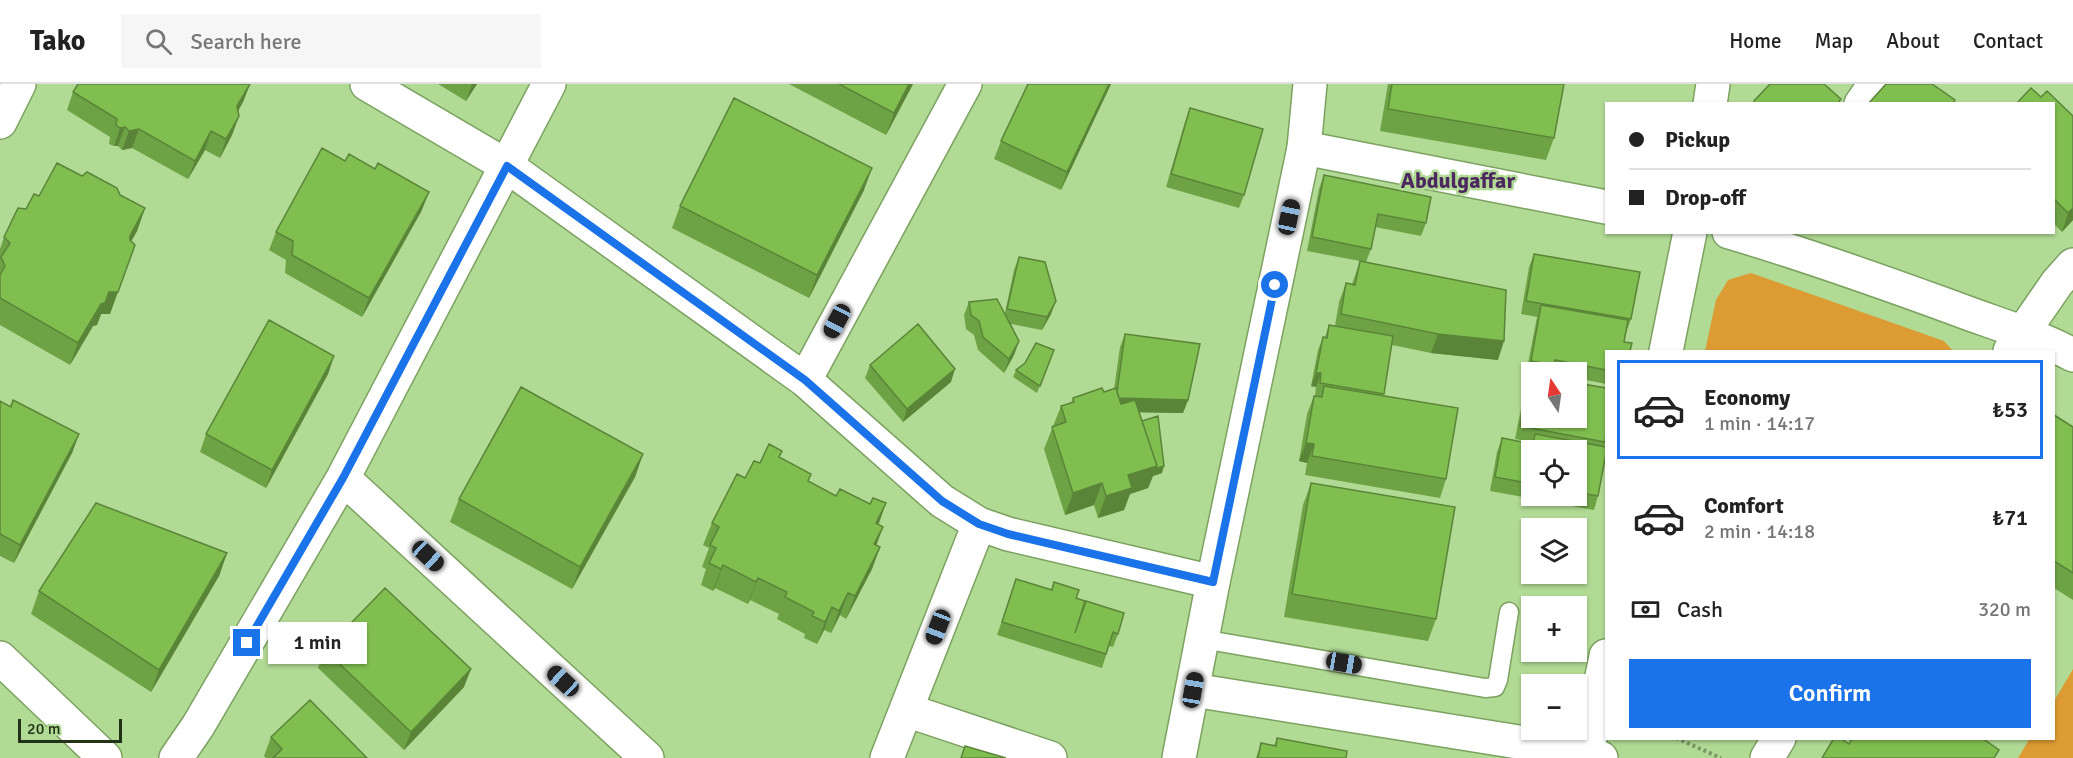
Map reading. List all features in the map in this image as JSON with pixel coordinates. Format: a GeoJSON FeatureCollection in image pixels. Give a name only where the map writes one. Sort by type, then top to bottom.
{"type":"FeatureCollection","features":[{"type":"Feature","properties":{"kind":"street"},"geometry":{"type":"LineString","coordinates":[[0,122],[19,84]]}},
{"type":"Feature","properties":{"kind":"street"},"geometry":{"type":"LineString","coordinates":[[366,84],[507,166],[805,380],[942,501],[979,524],[1008,534],[1213,582]]}},
{"type":"Feature","properties":{"kind":"street"},"geometry":{"type":"LineString","coordinates":[[176,758],[198,726],[343,478],[549,84]]}},
{"type":"Feature","properties":{"kind":"street"},"geometry":{"type":"LineString","coordinates":[[805,380],[965,84]]}},
{"type":"Feature","properties":{"kind":"street"},"geometry":{"type":"LineString","coordinates":[[1179,758],[1213,582],[1304,148],[1310,84]]}},
{"type":"Feature","properties":{"kind":"street"},"geometry":{"type":"LineString","coordinates":[[1710,102],[1713,84]]}},
{"type":"Feature","properties":{"kind":"street"},"geometry":{"type":"LineString","coordinates":[[1862,102],[1875,84]]}},
{"type":"Feature","properties":{"kind":"street"},"geometry":{"type":"LineString","coordinates":[[1304,148],[1605,207]]}},
{"type":"Feature","properties":{"kind":"street"},"geometry":{"type":"LineString","coordinates":[[1666,350],[1690,234]]}},
{"type":"Feature","properties":{"kind":"street"},"geometry":{"type":"LineString","coordinates":[[1743,234],[1785,240],[2016,342],[2051,350]]}},
{"type":"Feature","properties":{"kind":"street"},"geometry":{"type":"LineString","coordinates":[[2016,342],[2057,283],[2073,265]]}},
{"type":"Feature","properties":{"kind":"street"},"geometry":{"type":"LineString","coordinates":[[2055,351],[2073,355]]}},
{"type":"Feature","properties":{"kind":"street"},"geometry":{"type":"LineString","coordinates":[[343,478],[647,758]]}},
{"type":"Feature","properties":{"kind":"street"},"geometry":{"type":"LineString","coordinates":[[887,758],[979,524]]}},
{"type":"Feature","properties":{"kind":"street"},"geometry":{"type":"LineString","coordinates":[[0,658],[105,758]]}},
{"type":"Feature","properties":{"kind":"street"},"geometry":{"type":"LineString","coordinates":[[1193,690],[1521,750],[1594,755],[1605,664]]}},
{"type":"Feature","properties":{"kind":"street"},"geometry":{"type":"LineString","coordinates":[[906,710],[1050,758]]}},
{"type":"Feature","properties":{"kind":"street"},"geometry":{"type":"LineString","coordinates":[[1767,758],[1778,740]]}},
{"type":"Feature","properties":{"kind":"lane"},"geometry":{"type":"LineString","coordinates":[[1202,639],[1485,688],[1495,687],[1498,680],[1509,612]]}},
{"type":"Feature","properties":{"kind":"path"},"geometry":{"type":"LineString","coordinates":[[1680,740],[1720,758]]}},
{"type":"Feature","properties":{"kind":"shaded area"},"geometry":{"type":"Polygon","coordinates":[[[1751,273],[1944,341],[1952,350],[1705,350],[1716,300],[1728,280],[1751,273]]]}},
{"type":"Feature","properties":{"kind":"shaded area"},"geometry":{"type":"Polygon","coordinates":[[[2073,669],[2073,758],[2018,758],[2029,740],[2055,740],[2055,699],[2073,669]]]}},
{"type":"Feature","properties":{"kind":"building"},"geometry":{"type":"Polygon","coordinates":[[[78,84],[250,84],[237,106],[239,116],[226,139],[211,131],[195,161],[139,129],[129,131],[125,127],[120,128],[116,125],[117,119],[73,92],[78,84]]]}},
{"type":"Feature","properties":{"kind":"building"},"geometry":{"type":"Polygon","coordinates":[[[839,84],[909,84],[894,113],[839,84]]]}},
{"type":"Feature","properties":{"kind":"building"},"geometry":{"type":"Polygon","coordinates":[[[1028,84],[1109,84],[1067,172],[1001,141],[1028,84]]]}},
{"type":"Feature","properties":{"kind":"building"},"geometry":{"type":"Polygon","coordinates":[[[1392,84],[1564,84],[1554,138],[1388,109],[1392,84]]]}},
{"type":"Feature","properties":{"kind":"building"},"geometry":{"type":"Polygon","coordinates":[[[1770,84],[1824,84],[1841,99],[1839,102],[1754,101],[1770,84]]]}},
{"type":"Feature","properties":{"kind":"building"},"geometry":{"type":"Polygon","coordinates":[[[1886,84],[1932,84],[1955,100],[1954,102],[1870,102],[1886,84]]]}},
{"type":"Feature","properties":{"kind":"building"},"geometry":{"type":"Polygon","coordinates":[[[2031,88],[2041,97],[2047,91],[2073,116],[2073,208],[2068,213],[2055,200],[2055,102],[2018,102],[2031,88]]]}},
{"type":"Feature","properties":{"kind":"building"},"geometry":{"type":"Polygon","coordinates":[[[734,98],[872,168],[817,275],[680,206],[734,98]]]}},
{"type":"Feature","properties":{"kind":"building"},"geometry":{"type":"Polygon","coordinates":[[[1190,108],[1263,129],[1244,195],[1171,174],[1190,108]]]}},
{"type":"Feature","properties":{"kind":"building"},"geometry":{"type":"Polygon","coordinates":[[[322,148],[345,161],[349,154],[375,169],[378,163],[429,192],[369,298],[292,255],[293,241],[276,232],[322,148]]]}},
{"type":"Feature","properties":{"kind":"building"},"geometry":{"type":"Polygon","coordinates":[[[57,163],[82,176],[87,172],[117,188],[120,195],[145,208],[130,236],[130,240],[135,245],[118,292],[109,292],[105,303],[101,304],[78,343],[0,298],[0,275],[5,266],[1,257],[10,243],[4,237],[18,208],[26,209],[34,194],[39,196],[57,163]]]}},
{"type":"Feature","properties":{"kind":"building"},"geometry":{"type":"Polygon","coordinates":[[[1324,175],[1431,197],[1426,223],[1378,214],[1371,249],[1312,237],[1324,175]]]}},
{"type":"Feature","properties":{"kind":"building"},"geometry":{"type":"Polygon","coordinates":[[[1534,254],[1640,272],[1631,319],[1526,301],[1534,254]]]}},
{"type":"Feature","properties":{"kind":"building"},"geometry":{"type":"Polygon","coordinates":[[[1019,257],[1045,262],[1056,301],[1047,317],[1007,309],[1019,257]]]}},
{"type":"Feature","properties":{"kind":"building"},"geometry":{"type":"Polygon","coordinates":[[[1360,261],[1506,290],[1504,341],[1438,334],[1341,314],[1346,283],[1355,285],[1360,261]]]}},
{"type":"Feature","properties":{"kind":"building"},"geometry":{"type":"Polygon","coordinates":[[[997,299],[1019,341],[1009,359],[983,337],[979,321],[971,315],[969,302],[997,299]]]}},
{"type":"Feature","properties":{"kind":"building"},"geometry":{"type":"Polygon","coordinates":[[[1541,305],[1628,320],[1624,342],[1632,343],[1630,350],[1605,350],[1605,370],[1587,366],[1587,362],[1555,360],[1555,362],[1531,361],[1541,305]]]}},
{"type":"Feature","properties":{"kind":"building"},"geometry":{"type":"Polygon","coordinates":[[[269,320],[334,356],[272,470],[206,434],[269,320]]]}},
{"type":"Feature","properties":{"kind":"building"},"geometry":{"type":"Polygon","coordinates":[[[918,324],[955,369],[907,409],[870,365],[918,324]]]}},
{"type":"Feature","properties":{"kind":"building"},"geometry":{"type":"Polygon","coordinates":[[[1329,325],[1393,336],[1384,394],[1320,383],[1321,373],[1316,373],[1323,337],[1327,338],[1329,325]]]}},
{"type":"Feature","properties":{"kind":"building"},"geometry":{"type":"Polygon","coordinates":[[[1125,334],[1200,344],[1188,400],[1119,398],[1117,392],[1125,334]]]}},
{"type":"Feature","properties":{"kind":"building"},"geometry":{"type":"Polygon","coordinates":[[[1036,343],[1054,350],[1040,386],[1016,370],[1025,363],[1036,343]]]}},
{"type":"Feature","properties":{"kind":"building"},"geometry":{"type":"Polygon","coordinates":[[[1587,385],[1605,388],[1605,442],[1531,428],[1587,428],[1587,385]]]}},
{"type":"Feature","properties":{"kind":"building"},"geometry":{"type":"Polygon","coordinates":[[[1324,386],[1458,408],[1446,479],[1312,456],[1314,444],[1306,443],[1314,396],[1322,397],[1324,386]]]}},
{"type":"Feature","properties":{"kind":"building"},"geometry":{"type":"Polygon","coordinates":[[[521,387],[643,454],[580,567],[459,499],[521,387]]]}},
{"type":"Feature","properties":{"kind":"building"},"geometry":{"type":"Polygon","coordinates":[[[1102,388],[1104,392],[1116,388],[1121,404],[1135,400],[1157,466],[1128,475],[1132,488],[1106,496],[1102,483],[1073,493],[1052,427],[1066,422],[1061,406],[1074,402],[1073,398],[1102,388]]]}},
{"type":"Feature","properties":{"kind":"building"},"geometry":{"type":"Polygon","coordinates":[[[13,400],[79,434],[20,545],[0,534],[0,401],[11,407],[13,400]]]}},
{"type":"Feature","properties":{"kind":"building"},"geometry":{"type":"Polygon","coordinates":[[[1158,416],[1164,466],[1155,469],[1157,466],[1142,421],[1158,416]]]}},
{"type":"Feature","properties":{"kind":"building"},"geometry":{"type":"Polygon","coordinates":[[[2055,416],[2073,427],[2073,573],[2055,562],[2055,416]]]}},
{"type":"Feature","properties":{"kind":"building"},"geometry":{"type":"Polygon","coordinates":[[[1535,434],[1568,440],[1534,440],[1535,434]]]}},
{"type":"Feature","properties":{"kind":"building"},"geometry":{"type":"Polygon","coordinates":[[[1502,438],[1521,442],[1521,482],[1495,477],[1502,438]]]}},
{"type":"Feature","properties":{"kind":"building"},"geometry":{"type":"Polygon","coordinates":[[[769,444],[782,451],[779,457],[811,474],[808,481],[836,496],[840,489],[870,504],[873,498],[886,503],[876,523],[883,527],[874,544],[880,547],[855,596],[848,593],[839,611],[832,607],[825,622],[812,616],[814,612],[785,597],[787,592],[758,578],[756,582],[723,565],[721,569],[709,563],[716,548],[710,545],[719,527],[712,523],[737,474],[745,478],[754,461],[760,463],[769,444]]]}},
{"type":"Feature","properties":{"kind":"building"},"geometry":{"type":"Polygon","coordinates":[[[1587,444],[1605,447],[1598,496],[1587,494],[1587,444]]]}},
{"type":"Feature","properties":{"kind":"building"},"geometry":{"type":"Polygon","coordinates":[[[1311,483],[1455,507],[1436,619],[1292,594],[1311,483]]]}},
{"type":"Feature","properties":{"kind":"building"},"geometry":{"type":"Polygon","coordinates":[[[96,503],[227,553],[159,670],[39,591],[96,503]]]}},
{"type":"Feature","properties":{"kind":"building"},"geometry":{"type":"Polygon","coordinates":[[[1016,579],[1052,590],[1054,582],[1079,590],[1076,598],[1085,601],[1075,633],[1086,601],[1124,613],[1118,634],[1113,632],[1106,654],[1002,622],[1016,579]]]}},
{"type":"Feature","properties":{"kind":"building"},"geometry":{"type":"Polygon","coordinates":[[[385,588],[471,669],[411,732],[325,650],[385,588]]]}},
{"type":"Feature","properties":{"kind":"building"},"geometry":{"type":"Polygon","coordinates":[[[310,700],[367,758],[273,758],[282,749],[271,737],[310,700]]]}},
{"type":"Feature","properties":{"kind":"building"},"geometry":{"type":"Polygon","coordinates":[[[1277,738],[1347,751],[1346,758],[1258,758],[1261,743],[1276,746],[1277,738]]]}},
{"type":"Feature","properties":{"kind":"building"},"geometry":{"type":"Polygon","coordinates":[[[1833,740],[1843,740],[1849,744],[1851,740],[1985,740],[1999,750],[1994,758],[1822,758],[1833,740]]]}},
{"type":"Feature","properties":{"kind":"building"},"geometry":{"type":"Polygon","coordinates":[[[965,746],[1006,758],[961,758],[965,746]]]}},
{"type":"Feature","properties":{"kind":"district","name":"Abdulgaffar"},"geometry":{"type":"Point","coordinates":[1458,180]}},
{"type":"Feature","properties":{"kind":"route"},"geometry":{"type":"LineString","coordinates":[[247,643],[343,478],[507,166],[805,380],[920,479],[942,501],[979,524],[1008,534],[1213,582],[1275,285]]}}]}
